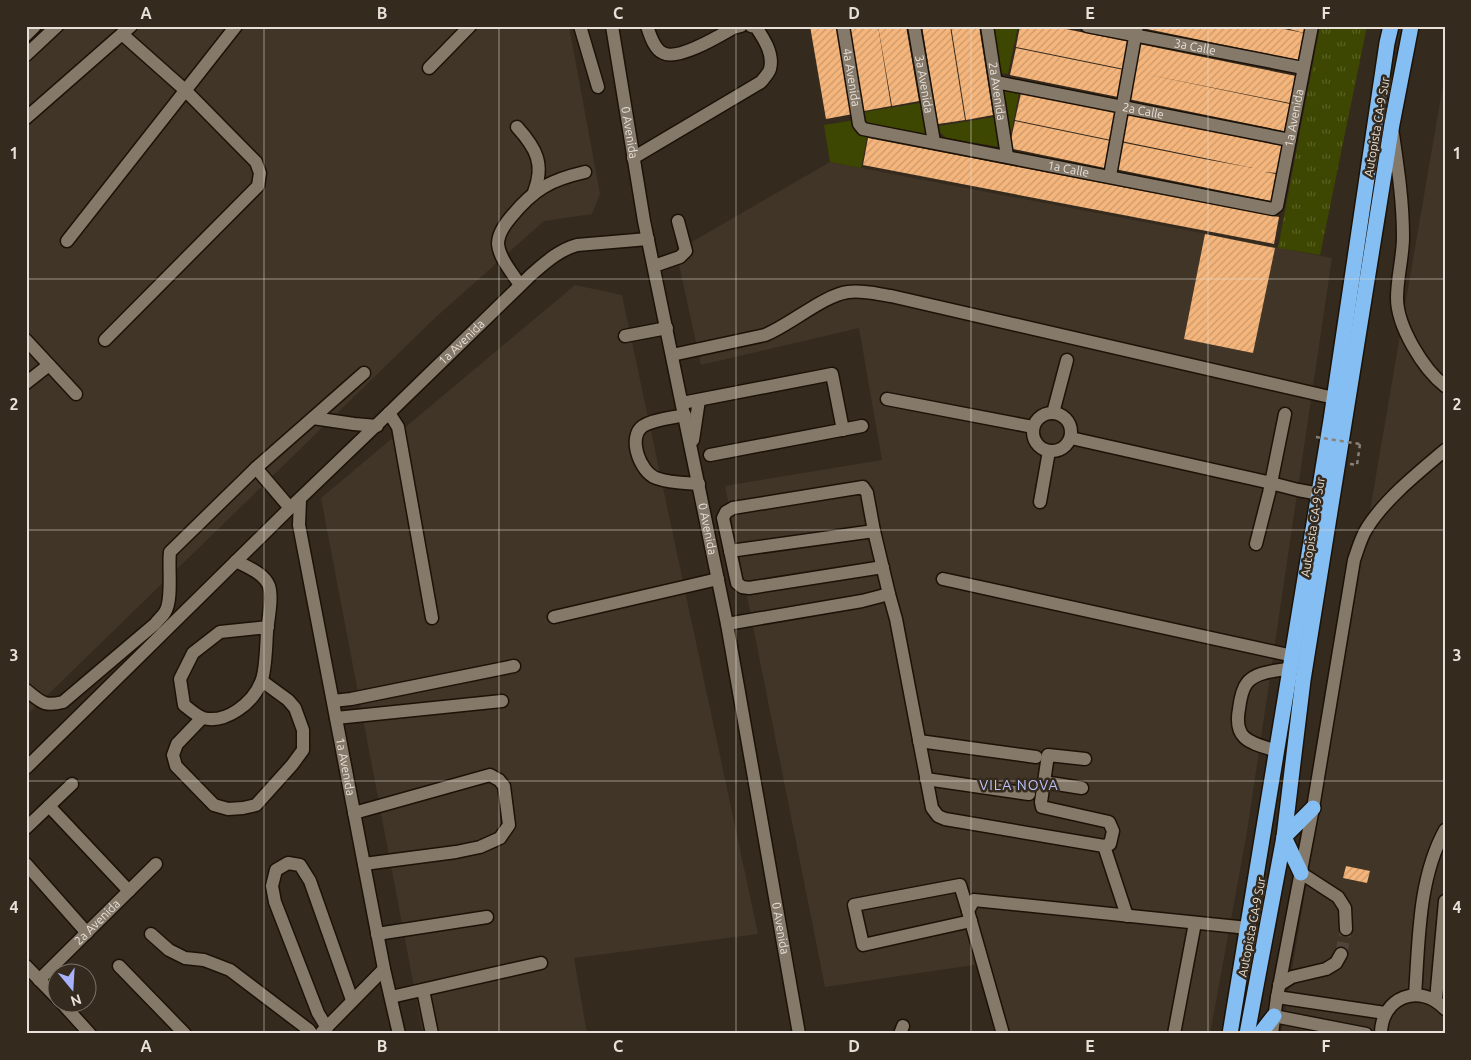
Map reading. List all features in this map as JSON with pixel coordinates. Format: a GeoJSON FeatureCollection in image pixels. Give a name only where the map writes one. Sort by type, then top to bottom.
{"type":"FeatureCollection","features":[{"type":"Feature","properties":{"kind":"highway","name":"Autopista CA-9 Sur"},"geometry":{"type":"LineString","coordinates":[[1230,1034],[1320,494],[1387,42],[1391,26]]}},
{"type":"Feature","properties":{"kind":"highway","name":"Autopista CA-9 Sur"},"geometry":{"type":"LineString","coordinates":[[1247,1034],[1284,837],[1303,680],[1392,124],[1411,26]]}},
{"type":"Feature","properties":{"kind":"highway"},"geometry":{"type":"LineString","coordinates":[[1301,873],[1284,837],[1313,808]]}},
{"type":"Feature","properties":{"kind":"highway"},"geometry":{"type":"LineString","coordinates":[[1260,1034],[1274,1016]]}},
{"type":"Feature","properties":{"kind":"street"},"geometry":{"type":"LineString","coordinates":[[26,35],[35,26]]}},
{"type":"Feature","properties":{"kind":"street"},"geometry":{"type":"LineString","coordinates":[[26,55],[57,26]]}},
{"type":"Feature","properties":{"kind":"street"},"geometry":{"type":"LineString","coordinates":[[67,241],[236,26]]}},
{"type":"Feature","properties":{"kind":"street"},"geometry":{"type":"LineString","coordinates":[[429,68],[470,26]]}},
{"type":"Feature","properties":{"kind":"street"},"geometry":{"type":"LineString","coordinates":[[580,26],[598,86]]}},
{"type":"Feature","properties":{"kind":"street","name":"0 Avenida"},"geometry":{"type":"LineString","coordinates":[[612,26],[648,240],[727,624],[799,1034]]}},
{"type":"Feature","properties":{"kind":"street"},"geometry":{"type":"LineString","coordinates":[[647,26],[657,48],[664,54],[672,55],[683,53],[733,28],[741,26]]}},
{"type":"Feature","properties":{"kind":"street"},"geometry":{"type":"LineString","coordinates":[[633,158],[761,82],[770,70],[770,56],[764,39],[756,28],[751,26]]}},
{"type":"Feature","properties":{"kind":"street","name":"4a Avenida"},"geometry":{"type":"LineString","coordinates":[[843,26],[860,124],[863,129]]}},
{"type":"Feature","properties":{"kind":"street","name":"3a Avenida"},"geometry":{"type":"LineString","coordinates":[[914,26],[934,142]]}},
{"type":"Feature","properties":{"kind":"street","name":"2a Avenida"},"geometry":{"type":"LineString","coordinates":[[987,26],[1007,156]]}},
{"type":"Feature","properties":{"kind":"street","name":"3a Calle"},"geometry":{"type":"LineString","coordinates":[[1087,26],[1136,31],[1303,68]]}},
{"type":"Feature","properties":{"kind":"street","name":"1a Avenida"},"geometry":{"type":"LineString","coordinates":[[1273,209],[1277,206],[1312,26]]}},
{"type":"Feature","properties":{"kind":"street"},"geometry":{"type":"LineString","coordinates":[[26,118],[127,30],[256,162],[260,173],[258,186],[105,340]]}},
{"type":"Feature","properties":{"kind":"street"},"geometry":{"type":"LineString","coordinates":[[1110,176],[1136,31]]}},
{"type":"Feature","properties":{"kind":"street","name":"2a Calle"},"geometry":{"type":"LineString","coordinates":[[996,82],[1290,140]]}},
{"type":"Feature","properties":{"kind":"street"},"geometry":{"type":"LineString","coordinates":[[1392,124],[1402,196],[1403,239],[1397,299],[1398,310],[1418,355],[1445,386]]}},
{"type":"Feature","properties":{"kind":"street"},"geometry":{"type":"LineString","coordinates":[[517,127],[530,141],[535,150],[539,165],[540,178],[534,192]]}},
{"type":"Feature","properties":{"kind":"street","name":"1a Calle"},"geometry":{"type":"LineString","coordinates":[[863,129],[1273,209]]}},
{"type":"Feature","properties":{"kind":"street"},"geometry":{"type":"LineString","coordinates":[[520,285],[501,254],[498,244],[502,228],[534,192],[566,176],[585,172]]}},
{"type":"Feature","properties":{"kind":"street"},"geometry":{"type":"LineString","coordinates":[[654,266],[680,257],[686,251],[678,221]]}},
{"type":"Feature","properties":{"kind":"street","name":"1a Avenida"},"geometry":{"type":"LineString","coordinates":[[26,768],[236,560],[549,259],[567,248],[590,243],[648,240]]}},
{"type":"Feature","properties":{"kind":"street"},"geometry":{"type":"LineString","coordinates":[[672,355],[765,335],[778,330],[830,298],[847,292],[864,291],[1334,398]]}},
{"type":"Feature","properties":{"kind":"street"},"geometry":{"type":"LineString","coordinates":[[625,336],[666,328]]}},
{"type":"Feature","properties":{"kind":"street"},"geometry":{"type":"LineString","coordinates":[[26,340],[76,394]]}},
{"type":"Feature","properties":{"kind":"street"},"geometry":{"type":"LineString","coordinates":[[1054,413],[1067,360]]}},
{"type":"Feature","properties":{"kind":"street"},"geometry":{"type":"LineString","coordinates":[[26,383],[49,366]]}},
{"type":"Feature","properties":{"kind":"street"},"geometry":{"type":"LineString","coordinates":[[26,690],[42,703],[52,705],[63,702],[155,624],[167,610],[171,577],[168,564],[170,552],[256,468],[364,373]]}},
{"type":"Feature","properties":{"kind":"street"},"geometry":{"type":"LineString","coordinates":[[682,402],[832,374],[843,430]]}},
{"type":"Feature","properties":{"kind":"street"},"geometry":{"type":"LineString","coordinates":[[887,399],[1034,427]]}},
{"type":"Feature","properties":{"kind":"street"},"geometry":{"type":"LineString","coordinates":[[692,450],[699,400]]}},
{"type":"Feature","properties":{"kind":"street"},"geometry":{"type":"LineString","coordinates":[[390,413],[398,427],[432,618]]}},
{"type":"Feature","properties":{"kind":"street"},"geometry":{"type":"LineString","coordinates":[[1054,413],[1062,415],[1068,421],[1071,429],[1071,438],[1065,446],[1056,451],[1048,451],[1038,446],[1033,437],[1034,427],[1038,419],[1045,414],[1054,413]]}},
{"type":"Feature","properties":{"kind":"street"},"geometry":{"type":"LineString","coordinates":[[1256,544],[1285,414]]}},
{"type":"Feature","properties":{"kind":"street"},"geometry":{"type":"LineString","coordinates":[[685,416],[644,425],[638,431],[636,438],[639,460],[647,472],[656,478],[699,484]]}},
{"type":"Feature","properties":{"kind":"street"},"geometry":{"type":"LineString","coordinates":[[313,418],[376,426]]}},
{"type":"Feature","properties":{"kind":"street"},"geometry":{"type":"LineString","coordinates":[[710,455],[862,426]]}},
{"type":"Feature","properties":{"kind":"street"},"geometry":{"type":"LineString","coordinates":[[1071,438],[1320,494]]}},
{"type":"Feature","properties":{"kind":"street"},"geometry":{"type":"LineString","coordinates":[[1272,1034],[1278,991],[1313,808],[1354,560],[1367,528],[1378,513],[1445,450]]}},
{"type":"Feature","properties":{"kind":"street"},"geometry":{"type":"LineString","coordinates":[[1040,502],[1048,451]]}},
{"type":"Feature","properties":{"kind":"street"},"geometry":{"type":"LineString","coordinates":[[256,468],[295,504]]}},
{"type":"Feature","properties":{"kind":"street"},"geometry":{"type":"LineString","coordinates":[[883,567],[749,588],[742,587],[737,583],[723,518],[726,512],[733,508],[862,487],[867,493],[874,531],[883,567],[889,594],[896,619],[932,808],[938,816],[945,819],[1104,846],[1110,844],[1113,831],[1109,822],[1042,807],[1041,802],[1048,755],[1085,759]]}},
{"type":"Feature","properties":{"kind":"street","name":"1a Avenida"},"geometry":{"type":"LineString","coordinates":[[295,504],[398,1034]]}},
{"type":"Feature","properties":{"kind":"street"},"geometry":{"type":"LineString","coordinates":[[730,551],[874,531]]}},
{"type":"Feature","properties":{"kind":"street"},"geometry":{"type":"LineString","coordinates":[[236,560],[260,575],[269,586],[270,602],[268,627],[262,681],[254,696],[236,711],[220,718],[202,718],[184,706],[180,679],[193,653],[220,632],[268,627]]}},
{"type":"Feature","properties":{"kind":"street"},"geometry":{"type":"LineString","coordinates":[[554,618],[718,579]]}},
{"type":"Feature","properties":{"kind":"street"},"geometry":{"type":"LineString","coordinates":[[943,579],[1292,662]]}},
{"type":"Feature","properties":{"kind":"street"},"geometry":{"type":"LineString","coordinates":[[727,624],[862,601],[889,594]]}},
{"type":"Feature","properties":{"kind":"street"},"geometry":{"type":"LineString","coordinates":[[1277,751],[1250,742],[1239,732],[1237,717],[1240,698],[1247,682],[1292,662]]}},
{"type":"Feature","properties":{"kind":"street"},"geometry":{"type":"LineString","coordinates":[[333,702],[514,666]]}},
{"type":"Feature","properties":{"kind":"street"},"geometry":{"type":"LineString","coordinates":[[202,718],[177,744],[173,755],[176,766],[214,805],[228,810],[256,804],[292,765],[303,750],[302,730],[295,708],[288,700],[262,681]]}},
{"type":"Feature","properties":{"kind":"street"},"geometry":{"type":"LineString","coordinates":[[336,718],[502,701]]}},
{"type":"Feature","properties":{"kind":"street"},"geometry":{"type":"LineString","coordinates":[[919,742],[1036,757]]}},
{"type":"Feature","properties":{"kind":"street"},"geometry":{"type":"LineString","coordinates":[[354,813],[490,775],[499,780],[504,786],[509,825],[500,838],[480,847],[456,852],[364,864]]}},
{"type":"Feature","properties":{"kind":"street"},"geometry":{"type":"LineString","coordinates":[[926,779],[1029,794]]}},
{"type":"Feature","properties":{"kind":"street"},"geometry":{"type":"LineString","coordinates":[[1044,782],[1082,788]]}},
{"type":"Feature","properties":{"kind":"street"},"geometry":{"type":"LineString","coordinates":[[26,828],[72,784]]}},
{"type":"Feature","properties":{"kind":"street"},"geometry":{"type":"LineString","coordinates":[[49,806],[129,891]]}},
{"type":"Feature","properties":{"kind":"street"},"geometry":{"type":"LineString","coordinates":[[1415,995],[1422,907],[1435,848],[1445,830]]}},
{"type":"Feature","properties":{"kind":"street"},"geometry":{"type":"LineString","coordinates":[[1104,846],[1127,916]]}},
{"type":"Feature","properties":{"kind":"street"},"geometry":{"type":"LineString","coordinates":[[352,1000],[310,881],[300,865],[288,862],[276,870],[272,886],[275,902],[324,1031],[384,969]]}},
{"type":"Feature","properties":{"kind":"street"},"geometry":{"type":"LineString","coordinates":[[26,864],[87,933]]}},
{"type":"Feature","properties":{"kind":"street","name":"2a Avenida"},"geometry":{"type":"LineString","coordinates":[[40,980],[156,864]]}},
{"type":"Feature","properties":{"kind":"street"},"geometry":{"type":"LineString","coordinates":[[1301,873],[1338,897],[1345,908],[1346,930]]}},
{"type":"Feature","properties":{"kind":"street"},"geometry":{"type":"LineString","coordinates":[[970,916],[863,945],[854,905],[960,885],[970,916],[1003,1034]]}},
{"type":"Feature","properties":{"kind":"street"},"geometry":{"type":"LineString","coordinates":[[970,916],[974,900],[1248,928]]}},
{"type":"Feature","properties":{"kind":"street"},"geometry":{"type":"LineString","coordinates":[[1381,1034],[1381,1025],[1385,1014],[1398,1000],[1415,995],[1426,996],[1440,1005],[1445,901]]}},
{"type":"Feature","properties":{"kind":"street"},"geometry":{"type":"LineString","coordinates":[[378,934],[487,917]]}},
{"type":"Feature","properties":{"kind":"street"},"geometry":{"type":"LineString","coordinates":[[1174,1034],[1195,923]]}},
{"type":"Feature","properties":{"kind":"street"},"geometry":{"type":"LineString","coordinates":[[151,934],[169,950],[185,958],[204,960],[230,970],[312,1034]]}},
{"type":"Feature","properties":{"kind":"street"},"geometry":{"type":"LineString","coordinates":[[1278,991],[1292,977],[1326,969],[1336,964],[1341,954]]}},
{"type":"Feature","properties":{"kind":"street"},"geometry":{"type":"LineString","coordinates":[[391,997],[540,963]]}},
{"type":"Feature","properties":{"kind":"street"},"geometry":{"type":"LineString","coordinates":[[26,966],[48,988]]}},
{"type":"Feature","properties":{"kind":"street"},"geometry":{"type":"LineString","coordinates":[[119,966],[185,1034]]}},
{"type":"Feature","properties":{"kind":"street"},"geometry":{"type":"LineString","coordinates":[[423,990],[432,1034]]}},
{"type":"Feature","properties":{"kind":"street"},"geometry":{"type":"LineString","coordinates":[[1278,991],[1385,1014]]}},
{"type":"Feature","properties":{"kind":"street"},"geometry":{"type":"LineString","coordinates":[[70,1012],[90,1034]]}},
{"type":"Feature","properties":{"kind":"street"},"geometry":{"type":"LineString","coordinates":[[1274,1016],[1366,1034]]}},
{"type":"Feature","properties":{"kind":"path"},"geometry":{"type":"LineString","coordinates":[[1316,437],[1360,444],[1356,465]]}},
{"type":"Feature","properties":{"kind":"shaded area"},"geometry":{"type":"Polygon","coordinates":[[[48,26],[569,26],[600,194],[592,214],[544,221],[436,317],[26,716],[26,46],[48,26]]]}},
{"type":"Feature","properties":{"kind":"shaded area"},"geometry":{"type":"Polygon","coordinates":[[[1445,73],[1445,1034],[1281,1034],[1367,528],[1445,73]]]}},
{"type":"Feature","properties":{"kind":"shaded area","name":"VILA NOVA"},"geometry":{"type":"Polygon","coordinates":[[[830,162],[1332,258],[1247,832],[1210,1034],[1010,1034],[987,963],[825,987],[725,486],[882,460],[859,328],[701,365],[676,251],[830,162]]]}},
{"type":"Feature","properties":{"kind":"shaded area"},"geometry":{"type":"Polygon","coordinates":[[[575,285],[622,295],[758,934],[574,958],[587,1034],[423,1034],[321,498],[575,285]]]}},
{"type":"Feature","properties":{"kind":"green space"},"geometry":{"type":"Polygon","coordinates":[[[994,26],[1018,26],[1008,74],[1001,73],[994,26]]]}},
{"type":"Feature","properties":{"kind":"green space"},"geometry":{"type":"Polygon","coordinates":[[[1320,26],[1367,26],[1320,255],[1278,248],[1320,26]]]}},
{"type":"Feature","properties":{"kind":"green space"},"geometry":{"type":"Polygon","coordinates":[[[1003,90],[1019,93],[1010,140],[1003,90]]]}},
{"type":"Feature","properties":{"kind":"green space"},"geometry":{"type":"Polygon","coordinates":[[[920,103],[926,135],[868,125],[866,122],[864,112],[920,103]]]}},
{"type":"Feature","properties":{"kind":"green space"},"geometry":{"type":"Polygon","coordinates":[[[994,117],[1000,147],[946,138],[940,132],[939,126],[994,117]]]}},
{"type":"Feature","properties":{"kind":"green space"},"geometry":{"type":"Polygon","coordinates":[[[855,120],[861,134],[867,137],[861,168],[830,162],[824,125],[855,120]]]}},
{"type":"Feature","properties":{"kind":"building"},"geometry":{"type":"Polygon","coordinates":[[[810,26],[838,26],[853,114],[826,119],[810,26]]]}},
{"type":"Feature","properties":{"kind":"building"},"geometry":{"type":"Polygon","coordinates":[[[878,26],[906,26],[919,101],[892,106],[878,26]]]}},
{"type":"Feature","properties":{"kind":"building"},"geometry":{"type":"Polygon","coordinates":[[[878,26],[891,106],[864,111],[850,27],[878,26]]]}},
{"type":"Feature","properties":{"kind":"building"},"geometry":{"type":"Polygon","coordinates":[[[922,26],[950,26],[965,120],[938,124],[922,26]]]}},
{"type":"Feature","properties":{"kind":"building"},"geometry":{"type":"Polygon","coordinates":[[[951,26],[979,26],[993,115],[966,120],[951,26]]]}},
{"type":"Feature","properties":{"kind":"building"},"geometry":{"type":"Polygon","coordinates":[[[1020,26],[1051,26],[1130,42],[1124,69],[1016,47],[1020,26]]]}},
{"type":"Feature","properties":{"kind":"building"},"geometry":{"type":"Polygon","coordinates":[[[1143,26],[1269,26],[1304,33],[1298,60],[1142,28],[1143,26]]]}},
{"type":"Feature","properties":{"kind":"building"},"geometry":{"type":"Polygon","coordinates":[[[1278,26],[1305,26],[1304,33],[1278,26]]]}},
{"type":"Feature","properties":{"kind":"building"},"geometry":{"type":"Polygon","coordinates":[[[1139,44],[1296,76],[1290,103],[1145,74],[1290,104],[1284,131],[1128,99],[1139,44]]]}},
{"type":"Feature","properties":{"kind":"building"},"geometry":{"type":"Polygon","coordinates":[[[1016,48],[1124,70],[1118,97],[1010,75],[1016,48]]]}},
{"type":"Feature","properties":{"kind":"building"},"geometry":{"type":"Polygon","coordinates":[[[1021,93],[1117,113],[1111,140],[1015,120],[1021,93]]]}},
{"type":"Feature","properties":{"kind":"building"},"geometry":{"type":"Polygon","coordinates":[[[1126,114],[1282,146],[1277,173],[1264,172],[1276,174],[1271,201],[1115,169],[1120,142],[1253,168],[1121,141],[1126,114]]]}},
{"type":"Feature","properties":{"kind":"building"},"geometry":{"type":"Polygon","coordinates":[[[1015,121],[1111,141],[1105,168],[1009,148],[1015,121]]]}},
{"type":"Feature","properties":{"kind":"building"},"geometry":{"type":"Polygon","coordinates":[[[868,138],[1279,217],[1274,244],[863,165],[868,138]]]}},
{"type":"Feature","properties":{"kind":"building"},"geometry":{"type":"Polygon","coordinates":[[[1205,234],[1275,248],[1253,353],[1184,339],[1205,234]]]}},
{"type":"Feature","properties":{"kind":"building"},"geometry":{"type":"Polygon","coordinates":[[[1346,866],[1370,871],[1367,883],[1343,878],[1346,866]]]}},
{"type":"Feature","properties":{"kind":"tunnel"},"geometry":{"type":"LineString","coordinates":[[1341,954],[1346,929]]}},
{"type":"Feature","properties":{"kind":"district","name":"VILA NOVA"},"geometry":{"type":"Point","coordinates":[1019,785]}}]}
